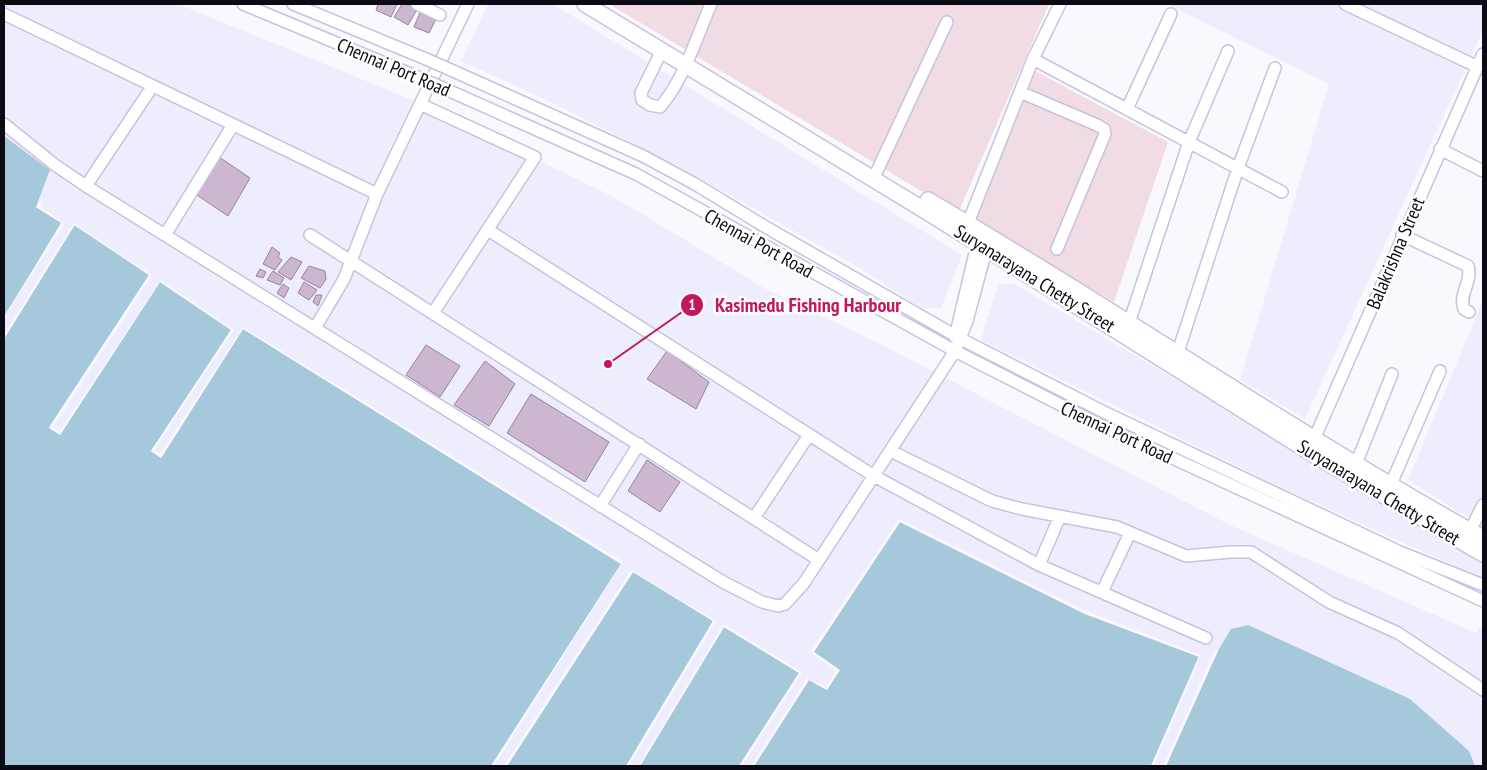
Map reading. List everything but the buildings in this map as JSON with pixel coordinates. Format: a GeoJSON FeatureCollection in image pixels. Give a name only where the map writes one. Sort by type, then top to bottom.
{"type":"FeatureCollection","features":[{"type":"Feature","properties":{"kind":"main road","name":"Suryanarayana Chetty Street"},"geometry":{"type":"LineString","coordinates":[[585,4],[662,50],[687,60],[876,171],[1483,554]]}},
{"type":"Feature","properties":{"kind":"main road","name":"Suryanarayana Chetty Street"},"geometry":{"type":"LineString","coordinates":[[604,4],[687,60],[980,236],[1178,352],[1312,445],[1356,464],[1477,534]]}},
{"type":"Feature","properties":{"kind":"street","name":"Chennai Port Road"},"geometry":{"type":"LineString","coordinates":[[244,4],[418,77],[636,174],[955,352],[1094,422],[1483,601]]}},
{"type":"Feature","properties":{"kind":"street","name":"Chennai Port Road"},"geometry":{"type":"LineString","coordinates":[[293,4],[426,59],[643,156],[696,184],[772,231],[958,337],[1104,412],[1400,552],[1483,585]]}},
{"type":"Feature","properties":{"kind":"street"},"geometry":{"type":"LineString","coordinates":[[417,4],[440,15]]}},
{"type":"Feature","properties":{"kind":"street"},"geometry":{"type":"LineString","coordinates":[[315,328],[339,290],[377,194],[468,4]]}},
{"type":"Feature","properties":{"kind":"street"},"geometry":{"type":"LineString","coordinates":[[662,50],[641,93],[642,100],[650,106],[660,107],[664,103],[687,60],[711,4]]}},
{"type":"Feature","properties":{"kind":"street"},"geometry":{"type":"LineString","coordinates":[[4,124],[31,143],[55,165],[86,186],[723,582],[770,605],[785,604],[791,599],[819,560],[955,352],[980,236],[1020,92],[1033,59],[1060,4]]}},
{"type":"Feature","properties":{"kind":"street"},"geometry":{"type":"LineString","coordinates":[[1345,4],[1478,66]]}},
{"type":"Feature","properties":{"kind":"street"},"geometry":{"type":"LineString","coordinates":[[4,14],[377,194]]}},
{"type":"Feature","properties":{"kind":"street"},"geometry":{"type":"LineString","coordinates":[[1127,109],[1170,14]]}},
{"type":"Feature","properties":{"kind":"street"},"geometry":{"type":"LineString","coordinates":[[876,171],[947,22]]}},
{"type":"Feature","properties":{"kind":"street"},"geometry":{"type":"LineString","coordinates":[[1129,323],[1189,142],[1228,52]]}},
{"type":"Feature","properties":{"kind":"street","name":"Balakrishna Street"},"geometry":{"type":"LineString","coordinates":[[1312,445],[1402,235],[1483,54]]}},
{"type":"Feature","properties":{"kind":"street"},"geometry":{"type":"LineString","coordinates":[[1033,59],[1282,192]]}},
{"type":"Feature","properties":{"kind":"street"},"geometry":{"type":"LineString","coordinates":[[1178,352],[1238,168],[1275,68]]}},
{"type":"Feature","properties":{"kind":"street"},"geometry":{"type":"LineString","coordinates":[[86,186],[152,86]]}},
{"type":"Feature","properties":{"kind":"street"},"geometry":{"type":"LineString","coordinates":[[1020,92],[1104,129],[1105,134],[1057,249]]}},
{"type":"Feature","properties":{"kind":"street"},"geometry":{"type":"LineString","coordinates":[[420,104],[535,157],[433,314]]}},
{"type":"Feature","properties":{"kind":"street"},"geometry":{"type":"LineString","coordinates":[[165,235],[233,125]]}},
{"type":"Feature","properties":{"kind":"street"},"geometry":{"type":"LineString","coordinates":[[1440,150],[1483,171]]}},
{"type":"Feature","properties":{"kind":"street"},"geometry":{"type":"LineString","coordinates":[[488,230],[874,476],[1039,565],[1206,638]]}},
{"type":"Feature","properties":{"kind":"street"},"geometry":{"type":"LineString","coordinates":[[310,235],[819,560]]}},
{"type":"Feature","properties":{"kind":"street"},"geometry":{"type":"LineString","coordinates":[[1402,235],[1468,266],[1469,278],[1462,302],[1464,309],[1469,312]]}},
{"type":"Feature","properties":{"kind":"street"},"geometry":{"type":"LineString","coordinates":[[1391,484],[1440,371]]}},
{"type":"Feature","properties":{"kind":"street"},"geometry":{"type":"LineString","coordinates":[[1356,464],[1392,374]]}},
{"type":"Feature","properties":{"kind":"street"},"geometry":{"type":"LineString","coordinates":[[754,518],[809,435]]}},
{"type":"Feature","properties":{"kind":"street"},"geometry":{"type":"LineString","coordinates":[[600,506],[639,444]]}},
{"type":"Feature","properties":{"kind":"street"},"geometry":{"type":"LineString","coordinates":[[897,454],[992,501],[1117,527],[1186,556],[1252,552],[1329,602],[1398,633],[1483,690]]}},
{"type":"Feature","properties":{"kind":"street"},"geometry":{"type":"LineString","coordinates":[[1477,534],[1483,506]]}},
{"type":"Feature","properties":{"kind":"street"},"geometry":{"type":"LineString","coordinates":[[1039,565],[1060,516]]}},
{"type":"Feature","properties":{"kind":"street"},"geometry":{"type":"LineString","coordinates":[[1102,592],[1130,533]]}},
{"type":"Feature","properties":{"kind":"shaded area"},"geometry":{"type":"Polygon","coordinates":[[[4,4],[178,4],[415,101],[614,197],[764,288],[878,343],[1230,525],[1476,633],[1483,624],[1483,766],[1475,766],[1469,751],[1231,629],[1211,662],[1166,766],[1151,766],[1199,656],[1085,614],[814,652],[840,670],[827,690],[809,680],[754,766],[739,766],[799,673],[724,627],[640,766],[626,766],[713,621],[633,572],[507,766],[491,766],[621,564],[60,435],[49,428],[4,339],[4,316],[61,223],[36,207],[50,170],[4,136],[4,4]]]}},
{"type":"Feature","properties":{"kind":"shaded area"},"geometry":{"type":"Polygon","coordinates":[[[488,4],[553,4],[962,255],[941,308],[921,308],[863,270],[687,171],[559,106],[461,61],[488,4]]]}},
{"type":"Feature","properties":{"kind":"shaded area"},"geometry":{"type":"Polygon","coordinates":[[[609,4],[1049,4],[958,213],[609,4]]]}},
{"type":"Feature","properties":{"kind":"shaded area"},"geometry":{"type":"Polygon","coordinates":[[[1166,4],[1483,4],[1483,30],[1305,419],[1240,380],[1329,84],[1166,4]]]}},
{"type":"Feature","properties":{"kind":"shaded area"},"geometry":{"type":"Polygon","coordinates":[[[1035,71],[1168,142],[1114,302],[974,221],[1035,71]]]}},
{"type":"Feature","properties":{"kind":"shaded area"},"geometry":{"type":"Polygon","coordinates":[[[1013,283],[1483,562],[1483,579],[1280,487],[981,340],[998,285],[1013,283]]]}},
{"type":"Feature","properties":{"kind":"shaded area"},"geometry":{"type":"Polygon","coordinates":[[[1483,300],[1483,527],[1408,480],[1483,300]]]}},
{"type":"Feature","properties":{"kind":"water"},"geometry":{"type":"Polygon","coordinates":[[[4,136],[50,170],[36,207],[62,223],[4,316],[4,136]]]}},
{"type":"Feature","properties":{"kind":"water"},"geometry":{"type":"Polygon","coordinates":[[[75,225],[149,275],[49,427],[60,435],[160,282],[231,330],[151,451],[161,458],[243,329],[621,564],[491,766],[4,766],[4,339],[75,225]]]}},
{"type":"Feature","properties":{"kind":"water"},"geometry":{"type":"Polygon","coordinates":[[[900,522],[1085,614],[1199,657],[1151,766],[754,766],[809,680],[827,690],[839,670],[813,652],[900,522]]]}},
{"type":"Feature","properties":{"kind":"water"},"geometry":{"type":"Polygon","coordinates":[[[633,572],[713,621],[626,766],[507,766],[633,572]]]}},
{"type":"Feature","properties":{"kind":"water"},"geometry":{"type":"Polygon","coordinates":[[[1248,625],[1410,699],[1469,751],[1475,766],[1166,766],[1211,662],[1231,629],[1248,625]]]}},
{"type":"Feature","properties":{"kind":"water"},"geometry":{"type":"Polygon","coordinates":[[[724,627],[799,673],[739,766],[640,766],[724,627]]]}},
{"type":"Feature","properties":{"kind":"pier"},"geometry":{"type":"Polygon","coordinates":[[[42,198],[44,199],[40,206],[64,224],[4,318],[61,223],[36,207],[42,198]]]}},
{"type":"Feature","properties":{"kind":"pier"},"geometry":{"type":"Polygon","coordinates":[[[74,223],[152,275],[53,427],[59,432],[161,280],[234,330],[154,450],[160,454],[243,327],[623,562],[494,766],[491,766],[621,564],[243,329],[161,458],[151,451],[231,330],[160,282],[60,435],[49,428],[149,275],[74,225],[4,339],[4,334],[74,223]]]}},
{"type":"Feature","properties":{"kind":"pier"},"geometry":{"type":"Polygon","coordinates":[[[899,519],[1086,611],[1201,655],[1154,766],[1151,766],[1199,656],[1085,614],[900,522],[814,652],[840,670],[827,690],[809,680],[754,766],[751,766],[807,678],[826,687],[836,670],[812,654],[811,651],[899,519]]]}},
{"type":"Feature","properties":{"kind":"pier"},"geometry":{"type":"Polygon","coordinates":[[[631,570],[716,621],[629,766],[626,766],[713,621],[633,572],[507,766],[504,766],[631,570]]]}},
{"type":"Feature","properties":{"kind":"pier"},"geometry":{"type":"Polygon","coordinates":[[[723,625],[726,625],[800,671],[801,674],[742,766],[739,766],[799,673],[724,627],[640,766],[638,766],[723,625]]]}},
{"type":"Feature","properties":{"kind":"pier"},"geometry":{"type":"Polygon","coordinates":[[[1215,650],[1218,651],[1166,766],[1163,766],[1215,650]]]}},
{"type":"Feature","properties":{"kind":"place","name":"Kasimedu Fishing Harbour"},"geometry":{"type":"Point","coordinates":[608,364]}}]}
